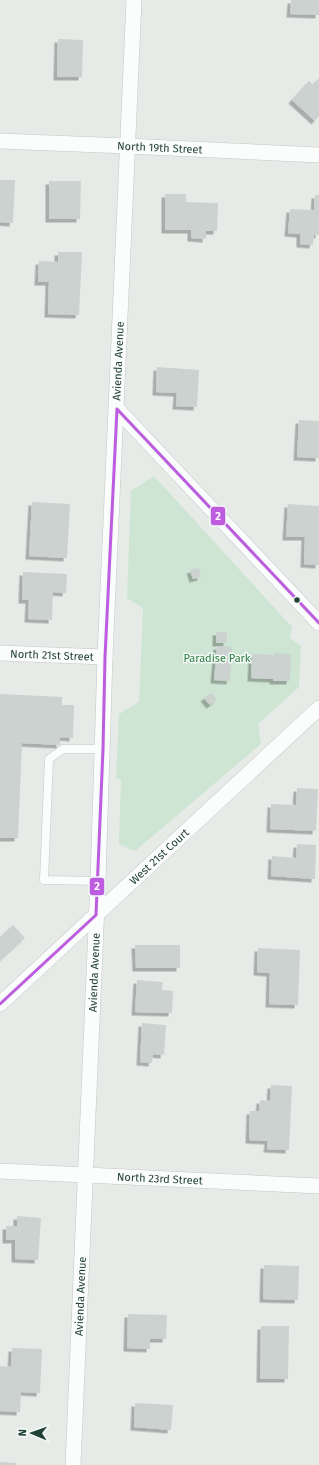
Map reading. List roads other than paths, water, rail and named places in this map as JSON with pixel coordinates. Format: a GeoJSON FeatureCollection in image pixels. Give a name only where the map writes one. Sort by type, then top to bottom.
{"type":"FeatureCollection","features":[{"type":"Feature","properties":{"kind":"street","name":"Avienda Avenue"},"geometry":{"type":"LineString","coordinates":[[73,1465],[98,881],[105,657],[134,0]]}},
{"type":"Feature","properties":{"kind":"street","name":"North 19th Street"},"geometry":{"type":"LineString","coordinates":[[0,141],[319,155]]}},
{"type":"Feature","properties":{"kind":"street"},"geometry":{"type":"LineString","coordinates":[[117,409],[319,623]]}},
{"type":"Feature","properties":{"kind":"street","name":"North 21st Street"},"geometry":{"type":"LineString","coordinates":[[0,653],[105,657]]}},
{"type":"Feature","properties":{"kind":"street","name":"West 21st Court"},"geometry":{"type":"LineString","coordinates":[[0,1004],[319,708]]}},
{"type":"Feature","properties":{"kind":"street","name":"North 23rd Street"},"geometry":{"type":"LineString","coordinates":[[0,1171],[319,1186]]}},
{"type":"Feature","properties":{"kind":"lane"},"geometry":{"type":"LineString","coordinates":[[98,881],[44,880],[49,759],[63,749],[103,750]]}},
{"type":"Feature","properties":{"kind":"park label","name":"Paradise Park"},"geometry":{"type":"Point","coordinates":[217,658]}}]}
